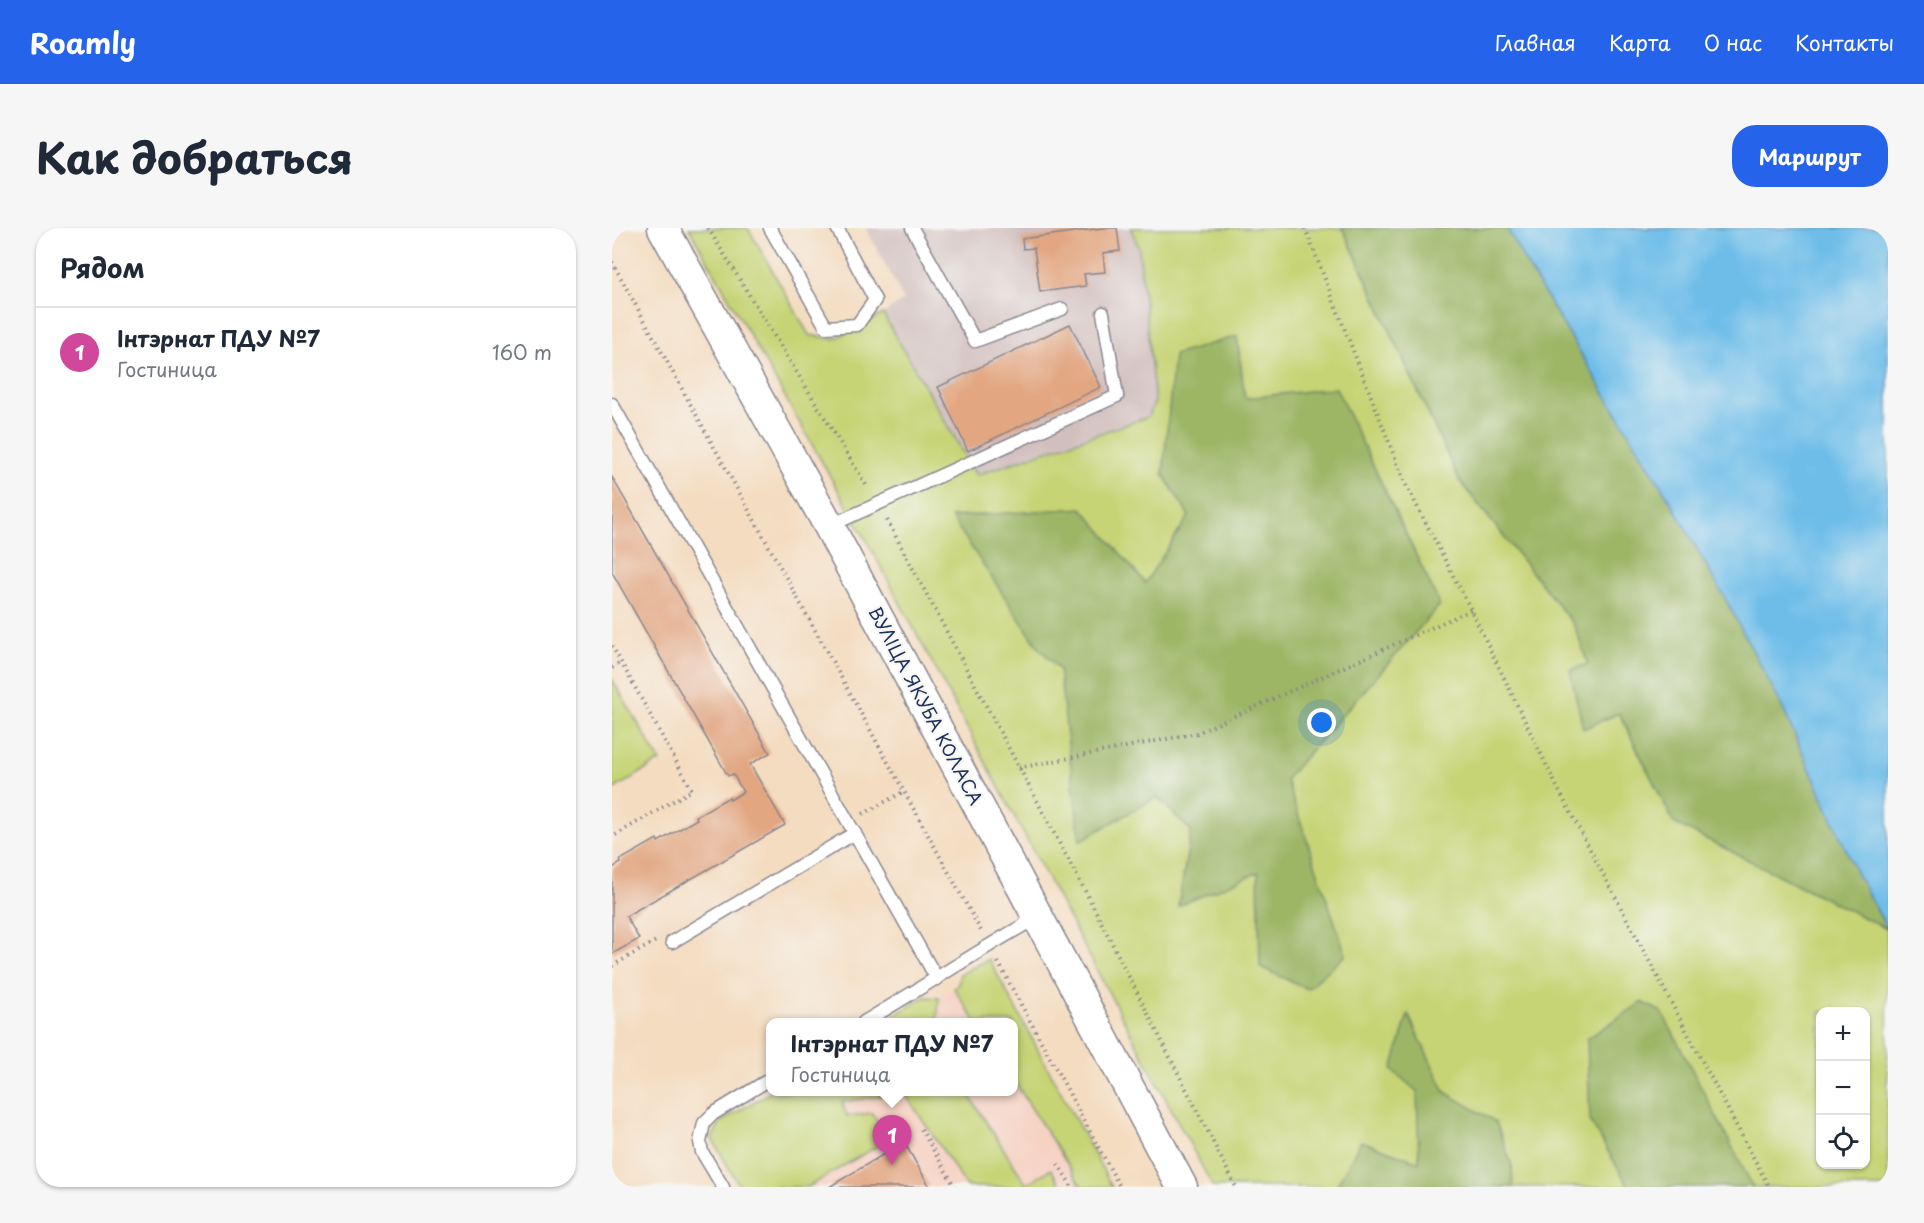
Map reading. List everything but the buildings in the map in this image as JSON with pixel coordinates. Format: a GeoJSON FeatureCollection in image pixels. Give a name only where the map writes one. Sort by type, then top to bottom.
{"type":"FeatureCollection","features":[{"type":"Feature","properties":{"kind":"street","name":"ВУЛІЦА ЯКУБА КОЛАСА"},"geometry":{"type":"LineString","coordinates":[[663,228],[829,526],[1182,1187]]}},
{"type":"Feature","properties":{"kind":"lane"},"geometry":{"type":"LineString","coordinates":[[770,228],[826,327],[857,325],[875,300],[837,228]]}},
{"type":"Feature","properties":{"kind":"lane"},"geometry":{"type":"LineString","coordinates":[[912,228],[975,341],[1062,309]]}},
{"type":"Feature","properties":{"kind":"lane"},"geometry":{"type":"LineString","coordinates":[[829,526],[1117,396],[1103,313]]}},
{"type":"Feature","properties":{"kind":"lane"},"geometry":{"type":"LineString","coordinates":[[612,404],[937,979]]}},
{"type":"Feature","properties":{"kind":"lane"},"geometry":{"type":"LineString","coordinates":[[672,942],[855,833]]}},
{"type":"Feature","properties":{"kind":"lane"},"geometry":{"type":"LineString","coordinates":[[872,1018],[989,944],[1038,917]]}},
{"type":"Feature","properties":{"kind":"lane"},"geometry":{"type":"LineString","coordinates":[[723,1187],[702,1152],[700,1142],[704,1123],[712,1114],[766,1082]]}},
{"type":"Feature","properties":{"kind":"path"},"geometry":{"type":"LineString","coordinates":[[708,228],[878,504],[1092,904],[1236,1187]]}},
{"type":"Feature","properties":{"kind":"path"},"geometry":{"type":"LineString","coordinates":[[1305,228],[1405,483],[1471,610],[1558,789],[1769,1187]]}},
{"type":"Feature","properties":{"kind":"path"},"geometry":{"type":"LineString","coordinates":[[612,262],[905,791],[1120,1187]]}},
{"type":"Feature","properties":{"kind":"path"},"geometry":{"type":"LineString","coordinates":[[1018,768],[1197,733],[1471,610]]}},
{"type":"Feature","properties":{"kind":"path"},"geometry":{"type":"LineString","coordinates":[[612,646],[692,790],[612,837]]}},
{"type":"Feature","properties":{"kind":"path"},"geometry":{"type":"LineString","coordinates":[[612,668],[621,662]]}},
{"type":"Feature","properties":{"kind":"path"},"geometry":{"type":"LineString","coordinates":[[849,821],[905,791]]}},
{"type":"Feature","properties":{"kind":"path"},"geometry":{"type":"LineString","coordinates":[[612,966],[644,948]]}},
{"type":"Feature","properties":{"kind":"path"},"geometry":{"type":"LineString","coordinates":[[921,1129],[955,1187]]}},
{"type":"Feature","properties":{"kind":"path"},"geometry":{"type":"LineString","coordinates":[[1058,1164],[1072,1187]]}},
{"type":"Feature","properties":{"kind":"shaded area"},"geometry":{"type":"Polygon","coordinates":[[[866,228],[1131,228],[1139,249],[1155,402],[1148,417],[976,475],[883,314],[904,300],[866,228]]]}},
{"type":"Feature","properties":{"kind":"shaded area"},"geometry":{"type":"Polygon","coordinates":[[[989,959],[1112,1187],[740,1187],[712,1139],[720,1122],[766,1095],[1018,1096],[1018,1018],[890,1018],[924,997],[939,998],[958,985],[960,974],[989,959]]]}},
{"type":"Feature","properties":{"kind":"green space"},"geometry":{"type":"Polygon","coordinates":[[[689,228],[748,228],[809,335],[834,339],[883,314],[976,475],[1148,417],[1155,402],[1139,249],[1131,228],[1341,228],[1459,480],[1574,625],[1588,664],[1583,728],[1619,713],[1674,823],[1887,929],[1888,1187],[1213,1187],[868,543],[689,228]]]}},
{"type":"Feature","properties":{"kind":"green space"},"geometry":{"type":"Polygon","coordinates":[[[1341,228],[1507,228],[1524,260],[1669,499],[1727,602],[1780,702],[1857,874],[1887,929],[1674,823],[1619,713],[1583,729],[1570,670],[1588,664],[1574,625],[1459,480],[1341,228]]]}},
{"type":"Feature","properties":{"kind":"green space"},"geometry":{"type":"Polygon","coordinates":[[[1237,336],[1245,398],[1336,388],[1440,605],[1286,779],[1346,955],[1307,989],[1260,967],[1258,872],[1178,906],[1191,831],[1157,797],[1080,841],[1059,669],[1039,648],[951,517],[1082,508],[1145,583],[1189,516],[1163,474],[1174,355],[1237,336]]]}},
{"type":"Feature","properties":{"kind":"green space"},"geometry":{"type":"Polygon","coordinates":[[[612,679],[660,761],[614,789],[612,787],[612,679]]]}},
{"type":"Feature","properties":{"kind":"green space"},"geometry":{"type":"Polygon","coordinates":[[[989,959],[1112,1187],[1082,1187],[1018,1087],[1018,1018],[973,1018],[954,988],[958,985],[960,974],[989,959]]]}},
{"type":"Feature","properties":{"kind":"green space"},"geometry":{"type":"Polygon","coordinates":[[[924,997],[939,998],[937,1018],[890,1018],[924,997]]]}},
{"type":"Feature","properties":{"kind":"green space"},"geometry":{"type":"Polygon","coordinates":[[[1642,1002],[1662,1012],[1753,1187],[1629,1187],[1590,1121],[1587,1039],[1642,1002]]]}},
{"type":"Feature","properties":{"kind":"green space"},"geometry":{"type":"Polygon","coordinates":[[[1408,1014],[1445,1092],[1496,1122],[1512,1166],[1513,1187],[1336,1187],[1361,1141],[1419,1162],[1417,1091],[1392,1070],[1408,1014]]]}},
{"type":"Feature","properties":{"kind":"green space"},"geometry":{"type":"Polygon","coordinates":[[[766,1095],[879,1096],[842,1102],[847,1116],[872,1113],[889,1139],[808,1187],[740,1187],[712,1139],[720,1122],[766,1095]]]}},
{"type":"Feature","properties":{"kind":"green space"},"geometry":{"type":"Polygon","coordinates":[[[907,1096],[970,1096],[1026,1184],[1051,1169],[1062,1187],[967,1187],[907,1096]]]}},
{"type":"Feature","properties":{"kind":"water"},"geometry":{"type":"Polygon","coordinates":[[[1507,228],[1888,228],[1888,930],[1857,874],[1780,702],[1727,602],[1669,499],[1524,260],[1507,228]]]}},
{"type":"Feature","properties":{"kind":"place","name":"Інтэрнат ПДУ №7"},"geometry":{"type":"Point","coordinates":[892,1165]}}]}
